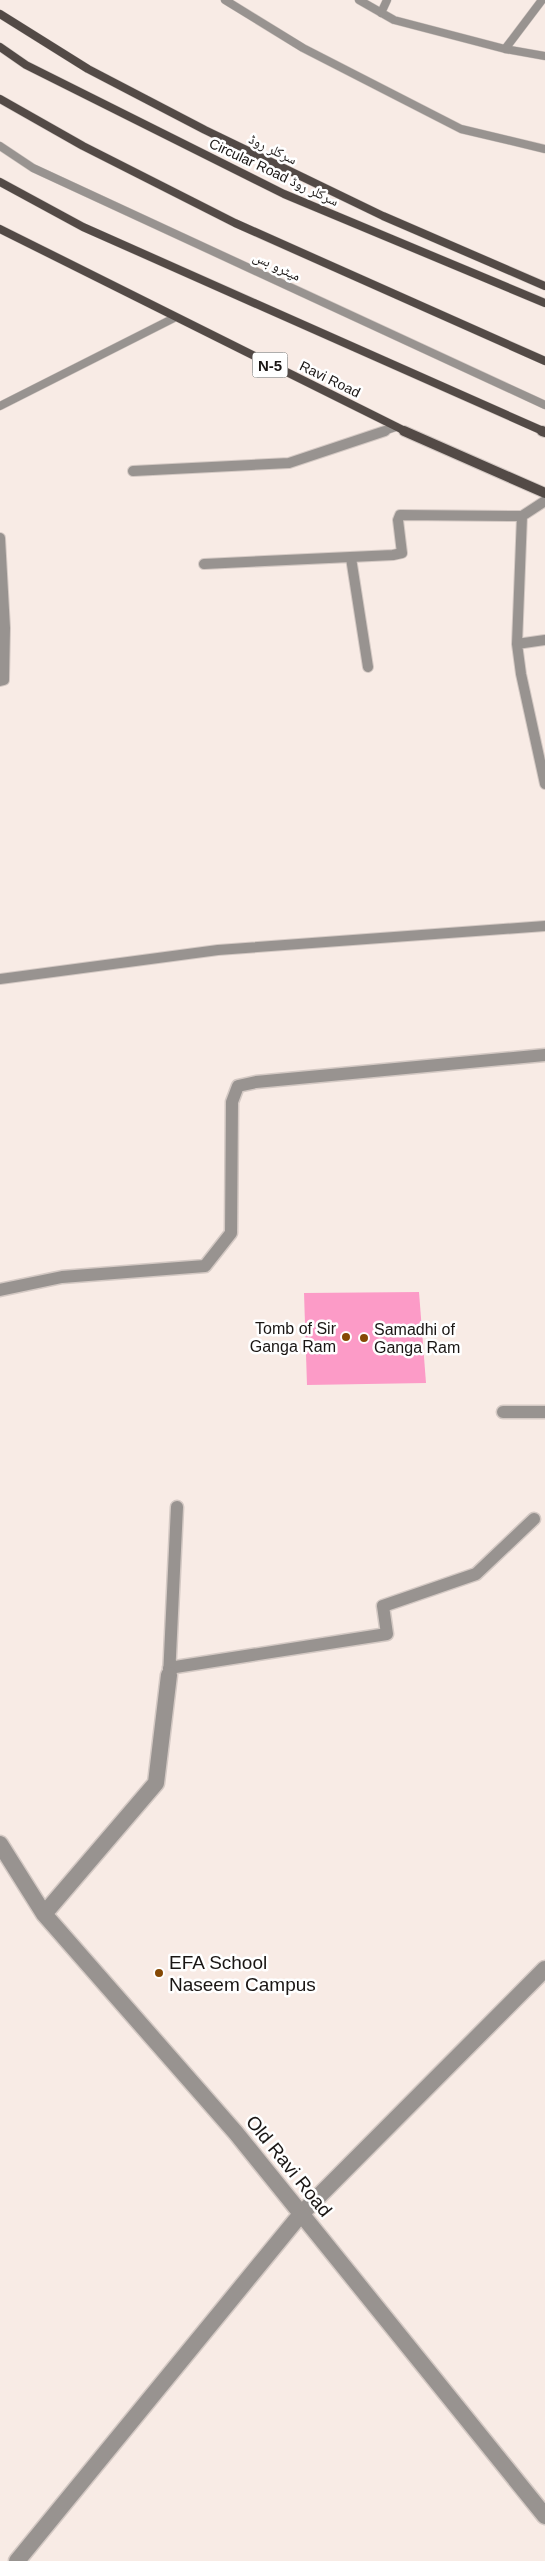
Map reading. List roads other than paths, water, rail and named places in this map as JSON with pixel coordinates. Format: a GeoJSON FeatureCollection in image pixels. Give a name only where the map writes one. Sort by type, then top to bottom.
{"type":"FeatureCollection","features":[{"type":"Feature","properties":{"kind":"main road","name":"سرکلر روڈ"},"geometry":{"type":"LineString","coordinates":[[0,14],[88,69],[205,130],[383,216],[545,286]]}},
{"type":"Feature","properties":{"kind":"main road","name":"Circular Road سرکلر روڈ"},"geometry":{"type":"LineString","coordinates":[[0,47],[26,65],[284,194],[545,303]]}},
{"type":"Feature","properties":{"kind":"main road"},"geometry":{"type":"LineString","coordinates":[[0,99],[83,146],[234,223],[545,361]]}},
{"type":"Feature","properties":{"kind":"main road"},"geometry":{"type":"LineString","coordinates":[[0,182],[83,227],[545,432]]}},
{"type":"Feature","properties":{"kind":"main road","name":"Ravi Road"},"geometry":{"type":"LineString","coordinates":[[0,229],[174,318],[396,427],[545,493]]}},
{"type":"Feature","properties":{"kind":"street"},"geometry":{"type":"LineString","coordinates":[[225,0],[303,48],[461,129],[545,149]]}},
{"type":"Feature","properties":{"kind":"street"},"geometry":{"type":"LineString","coordinates":[[358,0],[394,20],[505,49],[545,56]]}},
{"type":"Feature","properties":{"kind":"street"},"geometry":{"type":"LineString","coordinates":[[381,13],[387,0]]}},
{"type":"Feature","properties":{"kind":"street"},"geometry":{"type":"LineString","coordinates":[[505,49],[542,0]]}},
{"type":"Feature","properties":{"kind":"street","name":"میٹرو بس"},"geometry":{"type":"LineString","coordinates":[[0,146],[33,168],[545,405]]}},
{"type":"Feature","properties":{"kind":"street"},"geometry":{"type":"LineString","coordinates":[[0,406],[174,318]]}},
{"type":"Feature","properties":{"kind":"street"},"geometry":{"type":"LineString","coordinates":[[133,471],[289,463],[396,427]]}},
{"type":"Feature","properties":{"kind":"street"},"geometry":{"type":"LineString","coordinates":[[204,564],[351,558],[402,553],[398,520],[400,515],[522,516],[545,501]]}},
{"type":"Feature","properties":{"kind":"street"},"geometry":{"type":"LineString","coordinates":[[522,516],[517,644],[542,753],[545,784]]}},
{"type":"Feature","properties":{"kind":"street"},"geometry":{"type":"LineString","coordinates":[[0,538],[5,628],[4,680],[0,680]]}},
{"type":"Feature","properties":{"kind":"street"},"geometry":{"type":"LineString","coordinates":[[351,558],[368,667]]}},
{"type":"Feature","properties":{"kind":"street"},"geometry":{"type":"LineString","coordinates":[[517,644],[545,640]]}},
{"type":"Feature","properties":{"kind":"street"},"geometry":{"type":"LineString","coordinates":[[0,979],[218,950],[545,926]]}},
{"type":"Feature","properties":{"kind":"street"},"geometry":{"type":"LineString","coordinates":[[0,1290],[62,1277],[205,1266],[231,1233],[232,1102],[238,1086],[256,1082],[545,1055]]}},
{"type":"Feature","properties":{"kind":"street"},"geometry":{"type":"LineString","coordinates":[[502,1412],[545,1412]]}},
{"type":"Feature","properties":{"kind":"street"},"geometry":{"type":"LineString","coordinates":[[44,1914],[156,1783],[169,1668],[178,1507]]}},
{"type":"Feature","properties":{"kind":"street"},"geometry":{"type":"LineString","coordinates":[[169,1668],[387,1634],[383,1606],[476,1574],[534,1519]]}},
{"type":"Feature","properties":{"kind":"street","name":"Old Ravi Road"},"geometry":{"type":"LineString","coordinates":[[0,1844],[44,1914],[236,2133],[545,2516]]}},
{"type":"Feature","properties":{"kind":"street"},"geometry":{"type":"LineString","coordinates":[[17,2561],[301,2214],[545,1969]]}},
{"type":"Feature","properties":{"kind":"place","name":"Tomb of Sir Ganga Ram"},"geometry":{"type":"Point","coordinates":[346,1337]}},
{"type":"Feature","properties":{"kind":"place","name":"Samadhi of Ganga Ram"},"geometry":{"type":"Point","coordinates":[364,1338]}},
{"type":"Feature","properties":{"kind":"place","name":"EFA School Naseem Campus"},"geometry":{"type":"Point","coordinates":[159,1973]}}]}
